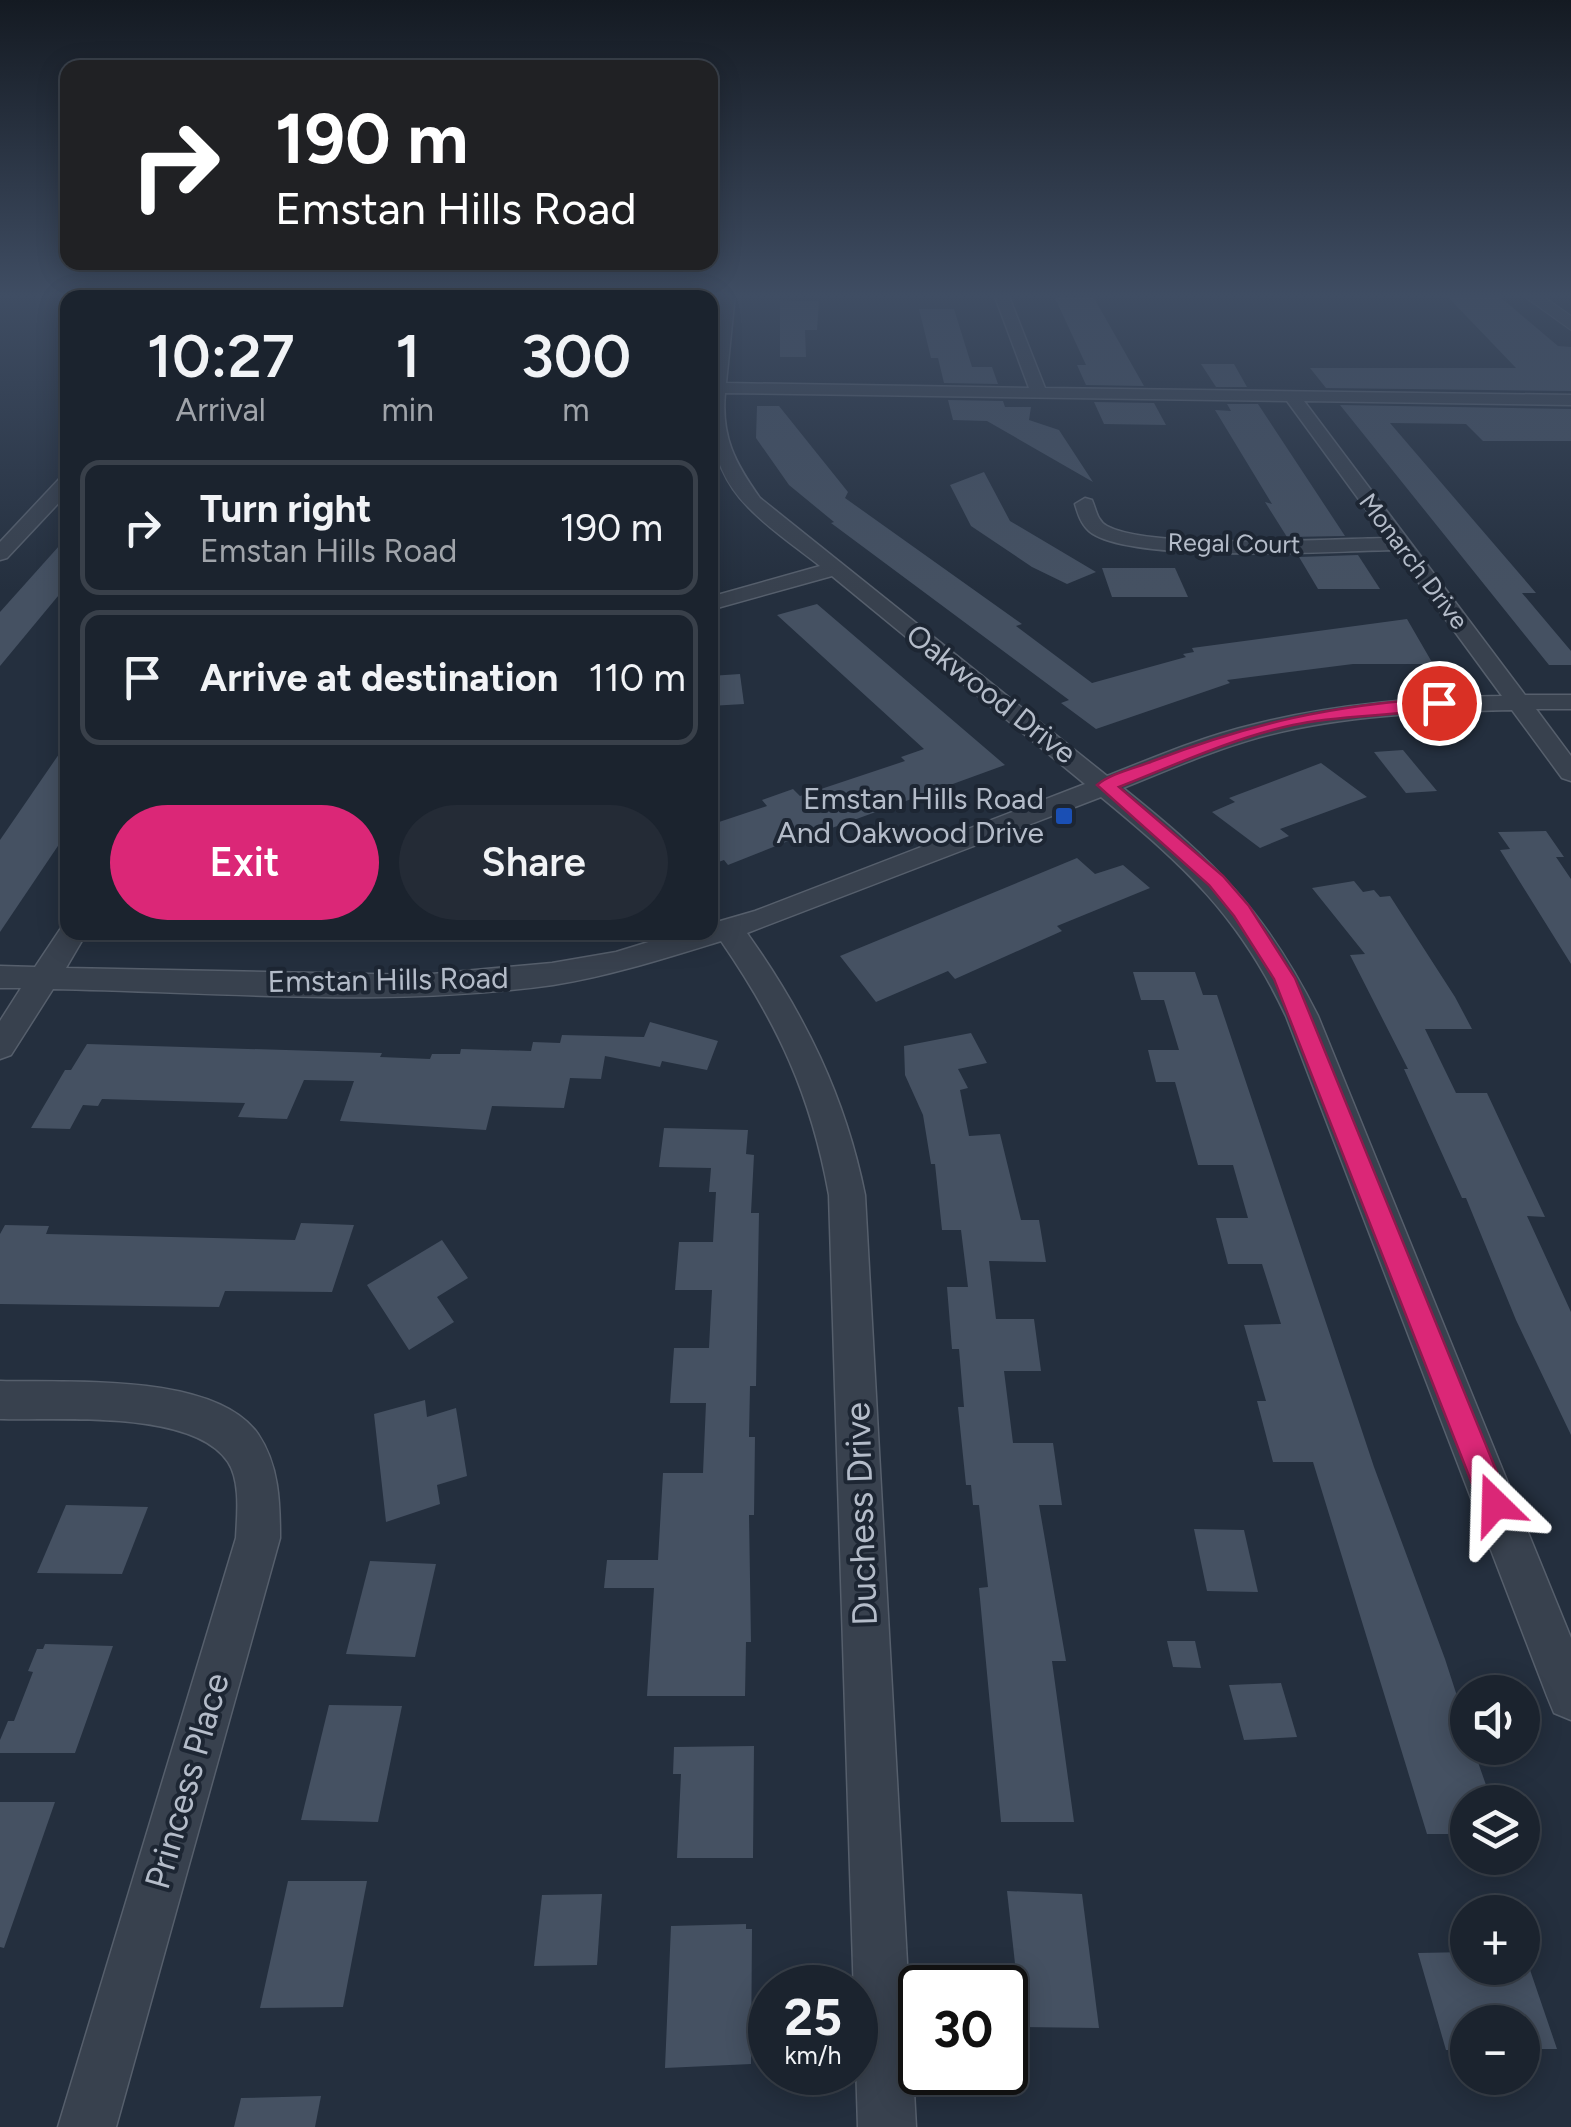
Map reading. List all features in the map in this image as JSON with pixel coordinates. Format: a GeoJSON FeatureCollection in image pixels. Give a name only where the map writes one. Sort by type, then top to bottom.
{"type":"FeatureCollection","features":[{"type":"Feature","properties":{"kind":"street"},"geometry":{"type":"LineString","coordinates":[[1060,393],[1571,400]]}},
{"type":"Feature","properties":{"kind":"street","name":"Monarch Drive"},"geometry":{"type":"LineString","coordinates":[[1292,396],[1571,773]]}},
{"type":"Feature","properties":{"kind":"street","name":"Oakwood Drive"},"geometry":{"type":"LineString","coordinates":[[718,442],[736,481],[775,523],[1106,785],[1216,880],[1253,927],[1285,978],[1571,1696]]}},
{"type":"Feature","properties":{"kind":"street"},"geometry":{"type":"LineString","coordinates":[[0,554],[60,490]]}},
{"type":"Feature","properties":{"kind":"street","name":"Regal Court"},"geometry":{"type":"LineString","coordinates":[[1085,504],[1089,520],[1100,530],[1147,541],[1401,544]]}},
{"type":"Feature","properties":{"kind":"street"},"geometry":{"type":"LineString","coordinates":[[718,602],[833,570]]}},
{"type":"Feature","properties":{"kind":"street","name":"Emstan Hills Road"},"geometry":{"type":"LineString","coordinates":[[718,933],[1212,744],[1288,721],[1401,705],[1571,702]]}},
{"type":"Feature","properties":{"kind":"street","name":"Duchess Drive"},"geometry":{"type":"LineString","coordinates":[[729,930],[788,1014],[808,1054],[839,1144],[847,1195],[888,2127]]}},
{"type":"Feature","properties":{"kind":"street"},"geometry":{"type":"LineString","coordinates":[[0,1047],[69,940]]}},
{"type":"Feature","properties":{"kind":"street","name":"Emstan Hills Road"},"geometry":{"type":"LineString","coordinates":[[0,977],[356,986],[487,982],[616,962],[694,940]]}},
{"type":"Feature","properties":{"kind":"street","name":"Princess Place"},"geometry":{"type":"LineString","coordinates":[[0,1400],[189,1410],[220,1424],[235,1438],[253,1465],[260,1499],[258,1538],[87,2127]]}},
{"type":"Feature","properties":{"kind":"building"},"geometry":{"type":"Polygon","coordinates":[[[948,400],[1003,401],[1005,407],[1031,407],[1029,420],[1059,430],[1093,482],[987,421],[953,420],[948,400]]]}},
{"type":"Feature","properties":{"kind":"building"},"geometry":{"type":"Polygon","coordinates":[[[1094,402],[1154,403],[1166,425],[1104,424],[1094,402]]]}},
{"type":"Feature","properties":{"kind":"building"},"geometry":{"type":"Polygon","coordinates":[[[1227,404],[1258,404],[1345,536],[1287,537],[1265,502],[1272,504],[1215,410],[1231,411],[1227,404]]]}},
{"type":"Feature","properties":{"kind":"building"},"geometry":{"type":"Polygon","coordinates":[[[1340,405],[1571,409],[1571,441],[1483,441],[1466,424],[1390,423],[1536,593],[1522,593],[1571,651],[1571,665],[1549,665],[1340,405]]]}},
{"type":"Feature","properties":{"kind":"building"},"geometry":{"type":"Polygon","coordinates":[[[757,406],[779,406],[848,492],[845,498],[1022,624],[1016,626],[1092,683],[1186,657],[1183,654],[1194,652],[1192,648],[1407,619],[1433,664],[1353,664],[1227,680],[1230,683],[1096,729],[1061,703],[1069,700],[831,523],[834,522],[789,485],[756,438],[757,406]]]}},
{"type":"Feature","properties":{"kind":"building"},"geometry":{"type":"Polygon","coordinates":[[[984,472],[1010,521],[1096,572],[1067,584],[1032,567],[971,526],[950,485],[984,472]]]}},
{"type":"Feature","properties":{"kind":"building"},"geometry":{"type":"Polygon","coordinates":[[[60,545],[60,594],[0,666],[0,612],[60,545]]]}},
{"type":"Feature","properties":{"kind":"building"},"geometry":{"type":"Polygon","coordinates":[[[1358,555],[1380,589],[1318,589],[1299,557],[1358,555]]]}},
{"type":"Feature","properties":{"kind":"building"},"geometry":{"type":"Polygon","coordinates":[[[1102,568],[1175,568],[1188,597],[1112,597],[1102,568]]]}},
{"type":"Feature","properties":{"kind":"building"},"geometry":{"type":"Polygon","coordinates":[[[817,604],[1005,765],[818,833],[816,830],[728,865],[724,860],[718,862],[718,822],[767,806],[762,800],[793,789],[800,796],[905,761],[901,757],[924,749],[777,615],[817,604]]]}},
{"type":"Feature","properties":{"kind":"building"},"geometry":{"type":"Polygon","coordinates":[[[740,674],[744,704],[718,706],[718,675],[740,674]]]}},
{"type":"Feature","properties":{"kind":"building"},"geometry":{"type":"Polygon","coordinates":[[[1403,750],[1437,791],[1406,793],[1374,752],[1403,750]]]}},
{"type":"Feature","properties":{"kind":"building"},"geometry":{"type":"Polygon","coordinates":[[[60,753],[60,843],[0,932],[0,840],[60,753]]]}},
{"type":"Feature","properties":{"kind":"building"},"geometry":{"type":"Polygon","coordinates":[[[1321,763],[1367,797],[1280,829],[1289,836],[1260,848],[1212,812],[1235,802],[1229,798],[1321,763]]]}},
{"type":"Feature","properties":{"kind":"building"},"geometry":{"type":"Polygon","coordinates":[[[1546,831],[1564,857],[1556,857],[1571,879],[1571,964],[1500,850],[1510,849],[1498,832],[1546,831]]]}},
{"type":"Feature","properties":{"kind":"building"},"geometry":{"type":"Polygon","coordinates":[[[1077,858],[1095,874],[1123,865],[1150,888],[1057,926],[1062,931],[955,979],[948,971],[876,1002],[840,956],[1077,858]]]}},
{"type":"Feature","properties":{"kind":"building"},"geometry":{"type":"Polygon","coordinates":[[[1354,881],[1363,892],[1374,890],[1380,897],[1390,896],[1472,1029],[1425,1029],[1456,1093],[1487,1093],[1545,1217],[1527,1216],[1571,1312],[1571,1435],[1404,1069],[1408,1069],[1350,955],[1365,954],[1312,888],[1354,881]]]}},
{"type":"Feature","properties":{"kind":"building"},"geometry":{"type":"Polygon","coordinates":[[[1133,972],[1195,972],[1203,995],[1217,995],[1374,1467],[1450,1675],[1450,1765],[1479,1765],[1486,1785],[1450,1785],[1450,1834],[1427,1834],[1313,1462],[1273,1462],[1257,1401],[1266,1401],[1244,1325],[1281,1324],[1262,1264],[1228,1264],[1216,1218],[1248,1218],[1233,1165],[1198,1165],[1175,1082],[1156,1082],[1148,1050],[1179,1050],[1164,1000],[1141,1000],[1133,972]]]}},
{"type":"Feature","properties":{"kind":"building"},"geometry":{"type":"Polygon","coordinates":[[[650,1022],[718,1041],[707,1070],[662,1061],[660,1067],[605,1056],[601,1079],[570,1078],[564,1108],[492,1106],[486,1130],[340,1121],[354,1081],[304,1080],[287,1119],[238,1117],[245,1103],[102,1099],[98,1106],[83,1105],[70,1129],[31,1128],[65,1070],[71,1070],[87,1044],[382,1053],[380,1057],[430,1059],[432,1054],[460,1054],[461,1049],[531,1051],[533,1042],[560,1043],[562,1035],[644,1037],[650,1022]]]}},
{"type":"Feature","properties":{"kind":"building"},"geometry":{"type":"Polygon","coordinates":[[[971,1033],[987,1063],[958,1069],[968,1088],[960,1090],[969,1136],[1000,1134],[1021,1220],[1039,1220],[1046,1262],[989,1261],[996,1319],[1034,1319],[1041,1371],[1004,1371],[1013,1443],[1053,1443],[1062,1505],[1039,1505],[1066,1661],[1052,1661],[1074,1822],[1001,1822],[979,1588],[988,1587],[979,1505],[973,1505],[971,1485],[966,1485],[958,1407],[964,1407],[959,1349],[952,1349],[947,1287],[968,1287],[961,1230],[942,1230],[935,1164],[931,1164],[923,1115],[905,1075],[904,1046],[971,1033]]]}},
{"type":"Feature","properties":{"kind":"building"},"geometry":{"type":"Polygon","coordinates":[[[664,1128],[748,1130],[746,1154],[754,1155],[751,1213],[759,1213],[756,1386],[750,1386],[749,1437],[755,1437],[754,1515],[749,1515],[751,1642],[746,1642],[745,1696],[647,1696],[654,1588],[604,1588],[607,1560],[658,1560],[663,1473],[703,1473],[706,1403],[670,1403],[674,1348],[709,1348],[712,1290],[675,1290],[679,1242],[713,1242],[716,1192],[709,1192],[711,1168],[659,1167],[664,1128]]]}},
{"type":"Feature","properties":{"kind":"building"},"geometry":{"type":"Polygon","coordinates":[[[301,1223],[354,1225],[332,1292],[225,1291],[219,1307],[0,1304],[0,1234],[5,1225],[49,1226],[46,1234],[295,1240],[301,1223]]]}},
{"type":"Feature","properties":{"kind":"building"},"geometry":{"type":"Polygon","coordinates":[[[442,1240],[468,1278],[437,1297],[454,1322],[409,1350],[367,1285],[442,1240]]]}},
{"type":"Feature","properties":{"kind":"building"},"geometry":{"type":"Polygon","coordinates":[[[425,1400],[427,1417],[456,1408],[467,1476],[437,1485],[440,1504],[386,1522],[374,1414],[425,1400]]]}},
{"type":"Feature","properties":{"kind":"building"},"geometry":{"type":"Polygon","coordinates":[[[66,1505],[148,1507],[122,1574],[37,1573],[66,1505]]]}},
{"type":"Feature","properties":{"kind":"building"},"geometry":{"type":"Polygon","coordinates":[[[1194,1529],[1244,1530],[1258,1592],[1207,1591],[1194,1529]]]}},
{"type":"Feature","properties":{"kind":"building"},"geometry":{"type":"Polygon","coordinates":[[[370,1561],[436,1564],[415,1657],[346,1654],[370,1561]]]}},
{"type":"Feature","properties":{"kind":"building"},"geometry":{"type":"Polygon","coordinates":[[[1167,1641],[1195,1641],[1201,1668],[1173,1667],[1167,1641]]]}},
{"type":"Feature","properties":{"kind":"building"},"geometry":{"type":"Polygon","coordinates":[[[45,1644],[113,1646],[75,1753],[0,1753],[0,1740],[8,1721],[14,1721],[33,1672],[28,1671],[37,1649],[43,1649],[45,1644]]]}},
{"type":"Feature","properties":{"kind":"building"},"geometry":{"type":"Polygon","coordinates":[[[1281,1683],[1297,1737],[1244,1740],[1229,1685],[1281,1683]]]}},
{"type":"Feature","properties":{"kind":"building"},"geometry":{"type":"Polygon","coordinates":[[[329,1705],[402,1706],[378,1822],[301,1820],[329,1705]]]}},
{"type":"Feature","properties":{"kind":"building"},"geometry":{"type":"Polygon","coordinates":[[[754,1746],[753,1858],[677,1858],[681,1774],[673,1774],[674,1747],[754,1746]]]}},
{"type":"Feature","properties":{"kind":"building"},"geometry":{"type":"Polygon","coordinates":[[[0,1802],[55,1802],[4,1948],[0,1947],[0,1802]]]}},
{"type":"Feature","properties":{"kind":"building"},"geometry":{"type":"Polygon","coordinates":[[[288,1881],[367,1881],[343,2007],[260,2008],[288,1881]]]}},
{"type":"Feature","properties":{"kind":"building"},"geometry":{"type":"Polygon","coordinates":[[[1007,1891],[1082,1894],[1099,2028],[1028,2027],[1028,1965],[1015,1965],[1007,1891]]]}},
{"type":"Feature","properties":{"kind":"building"},"geometry":{"type":"Polygon","coordinates":[[[602,1894],[597,1965],[534,1966],[542,1895],[602,1894]]]}},
{"type":"Feature","properties":{"kind":"building"},"geometry":{"type":"Polygon","coordinates":[[[746,1924],[746,1929],[752,1929],[748,2064],[665,2068],[671,1926],[746,1924]]]}},
{"type":"Feature","properties":{"kind":"building"},"geometry":{"type":"Polygon","coordinates":[[[1450,1952],[1450,1985],[1535,1985],[1557,2049],[1540,2049],[1540,2005],[1450,2005],[1450,2050],[1446,2050],[1418,1953],[1450,1952]]]}},
{"type":"Feature","properties":{"kind":"building"},"geometry":{"type":"Polygon","coordinates":[[[321,2096],[315,2127],[234,2127],[241,2098],[321,2096]]]}},
{"type":"Feature","properties":{"kind":"place","name":"Emstan Hills Road And Oakwood Drive"},"geometry":{"type":"Point","coordinates":[1064,816]}},
{"type":"Feature","properties":{"kind":"route"},"geometry":{"type":"LineString","coordinates":[[1439,703],[1288,721],[1212,744],[1106,785],[1216,880],[1242,911],[1285,978],[1495,1504]]}}]}
